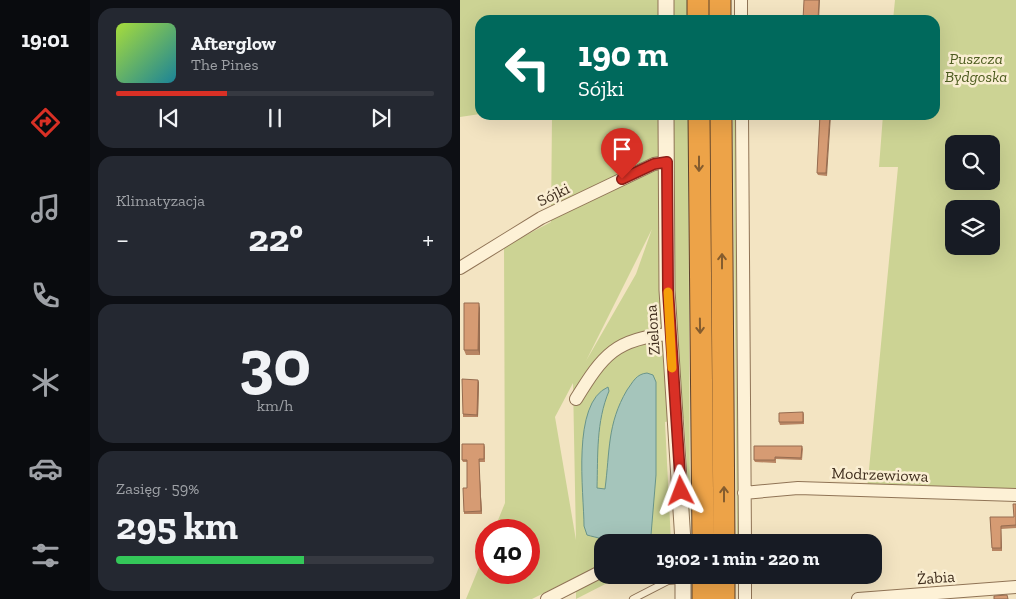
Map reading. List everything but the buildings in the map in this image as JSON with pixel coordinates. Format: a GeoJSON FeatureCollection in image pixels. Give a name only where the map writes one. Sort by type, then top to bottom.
{"type":"FeatureCollection","features":[{"type":"Feature","properties":{"kind":"highway"},"geometry":{"type":"LineString","coordinates":[[698,0],[698,15]]}},
{"type":"Feature","properties":{"kind":"highway"},"geometry":{"type":"LineString","coordinates":[[720,0],[720,15]]}},
{"type":"Feature","properties":{"kind":"highway"},"geometry":{"type":"LineString","coordinates":[[699,120],[703,534]]}},
{"type":"Feature","properties":{"kind":"highway"},"geometry":{"type":"LineString","coordinates":[[720,120],[724,534]]}},
{"type":"Feature","properties":{"kind":"highway"},"geometry":{"type":"LineString","coordinates":[[694,584],[703,599]]}},
{"type":"Feature","properties":{"kind":"highway"},"geometry":{"type":"LineString","coordinates":[[724,584],[724,599]]}},
{"type":"Feature","properties":{"kind":"street"},"geometry":{"type":"LineString","coordinates":[[666,0],[666,15]]}},
{"type":"Feature","properties":{"kind":"street"},"geometry":{"type":"LineString","coordinates":[[741,0],[741,15]]}},
{"type":"Feature","properties":{"kind":"street","name":"Zielona"},"geometry":{"type":"LineString","coordinates":[[666,120],[670,334],[683,534]]}},
{"type":"Feature","properties":{"kind":"street"},"geometry":{"type":"LineString","coordinates":[[742,120],[745,534]]}},
{"type":"Feature","properties":{"kind":"street","name":"Sójki"},"geometry":{"type":"LineString","coordinates":[[460,268],[541,218],[654,164],[667,162]]}},
{"type":"Feature","properties":{"kind":"street"},"geometry":{"type":"LineString","coordinates":[[576,399],[605,356],[618,346],[631,340],[670,334]]}},
{"type":"Feature","properties":{"kind":"street","name":"Modrzewiowa"},"geometry":{"type":"LineString","coordinates":[[744,493],[798,488],[1016,495]]}},
{"type":"Feature","properties":{"kind":"street"},"geometry":{"type":"LineString","coordinates":[[547,599],[594,575]]}},
{"type":"Feature","properties":{"kind":"street"},"geometry":{"type":"LineString","coordinates":[[683,599],[688,584]]}},
{"type":"Feature","properties":{"kind":"street"},"geometry":{"type":"LineString","coordinates":[[745,584],[745,599]]}},
{"type":"Feature","properties":{"kind":"street","name":"Żabia"},"geometry":{"type":"LineString","coordinates":[[858,599],[1016,587]]}},
{"type":"Feature","properties":{"kind":"lane"},"geometry":{"type":"LineString","coordinates":[[633,599],[662,584]]}},
{"type":"Feature","properties":{"kind":"green space"},"geometry":{"type":"Polygon","coordinates":[[[460,0],[687,0],[687,15],[475,15],[475,115],[460,117],[460,0]]]}},
{"type":"Feature","properties":{"kind":"green space","name":"Puszcza Bydgoska"},"geometry":{"type":"Polygon","coordinates":[[[895,0],[1016,0],[1016,495],[867,490],[898,167],[879,167],[883,120],[940,120],[940,15],[894,15],[895,0]]]}},
{"type":"Feature","properties":{"kind":"green space"},"geometry":{"type":"Polygon","coordinates":[[[552,120],[688,120],[690,515],[684,418],[665,422],[671,534],[594,534],[594,584],[605,584],[576,599],[576,577],[532,599],[466,599],[475,577],[475,584],[540,584],[540,519],[498,519],[505,503],[504,247],[551,222],[552,120]],[[652,229],[586,361],[636,274],[652,229]],[[573,383],[555,417],[576,540],[573,383]]]}},
{"type":"Feature","properties":{"kind":"green space"},"geometry":{"type":"Polygon","coordinates":[[[733,120],[738,120],[742,534],[737,534],[733,120]]]}},
{"type":"Feature","properties":{"kind":"water"},"geometry":{"type":"Polygon","coordinates":[[[647,373],[653,375],[656,382],[656,475],[651,534],[594,534],[594,536],[587,535],[584,526],[582,450],[584,429],[589,411],[596,396],[608,387],[609,391],[600,427],[598,451],[597,488],[605,489],[610,438],[616,414],[627,390],[640,375],[647,373]]]}},
{"type":"Feature","properties":{"kind":"slow traffic"},"geometry":{"type":"LineString","coordinates":[[668,292],[672,368]]}},
{"type":"Feature","properties":{"kind":"route"},"geometry":{"type":"LineString","coordinates":[[622,179],[654,164],[667,162],[668,290],[681,491]]}}]}
